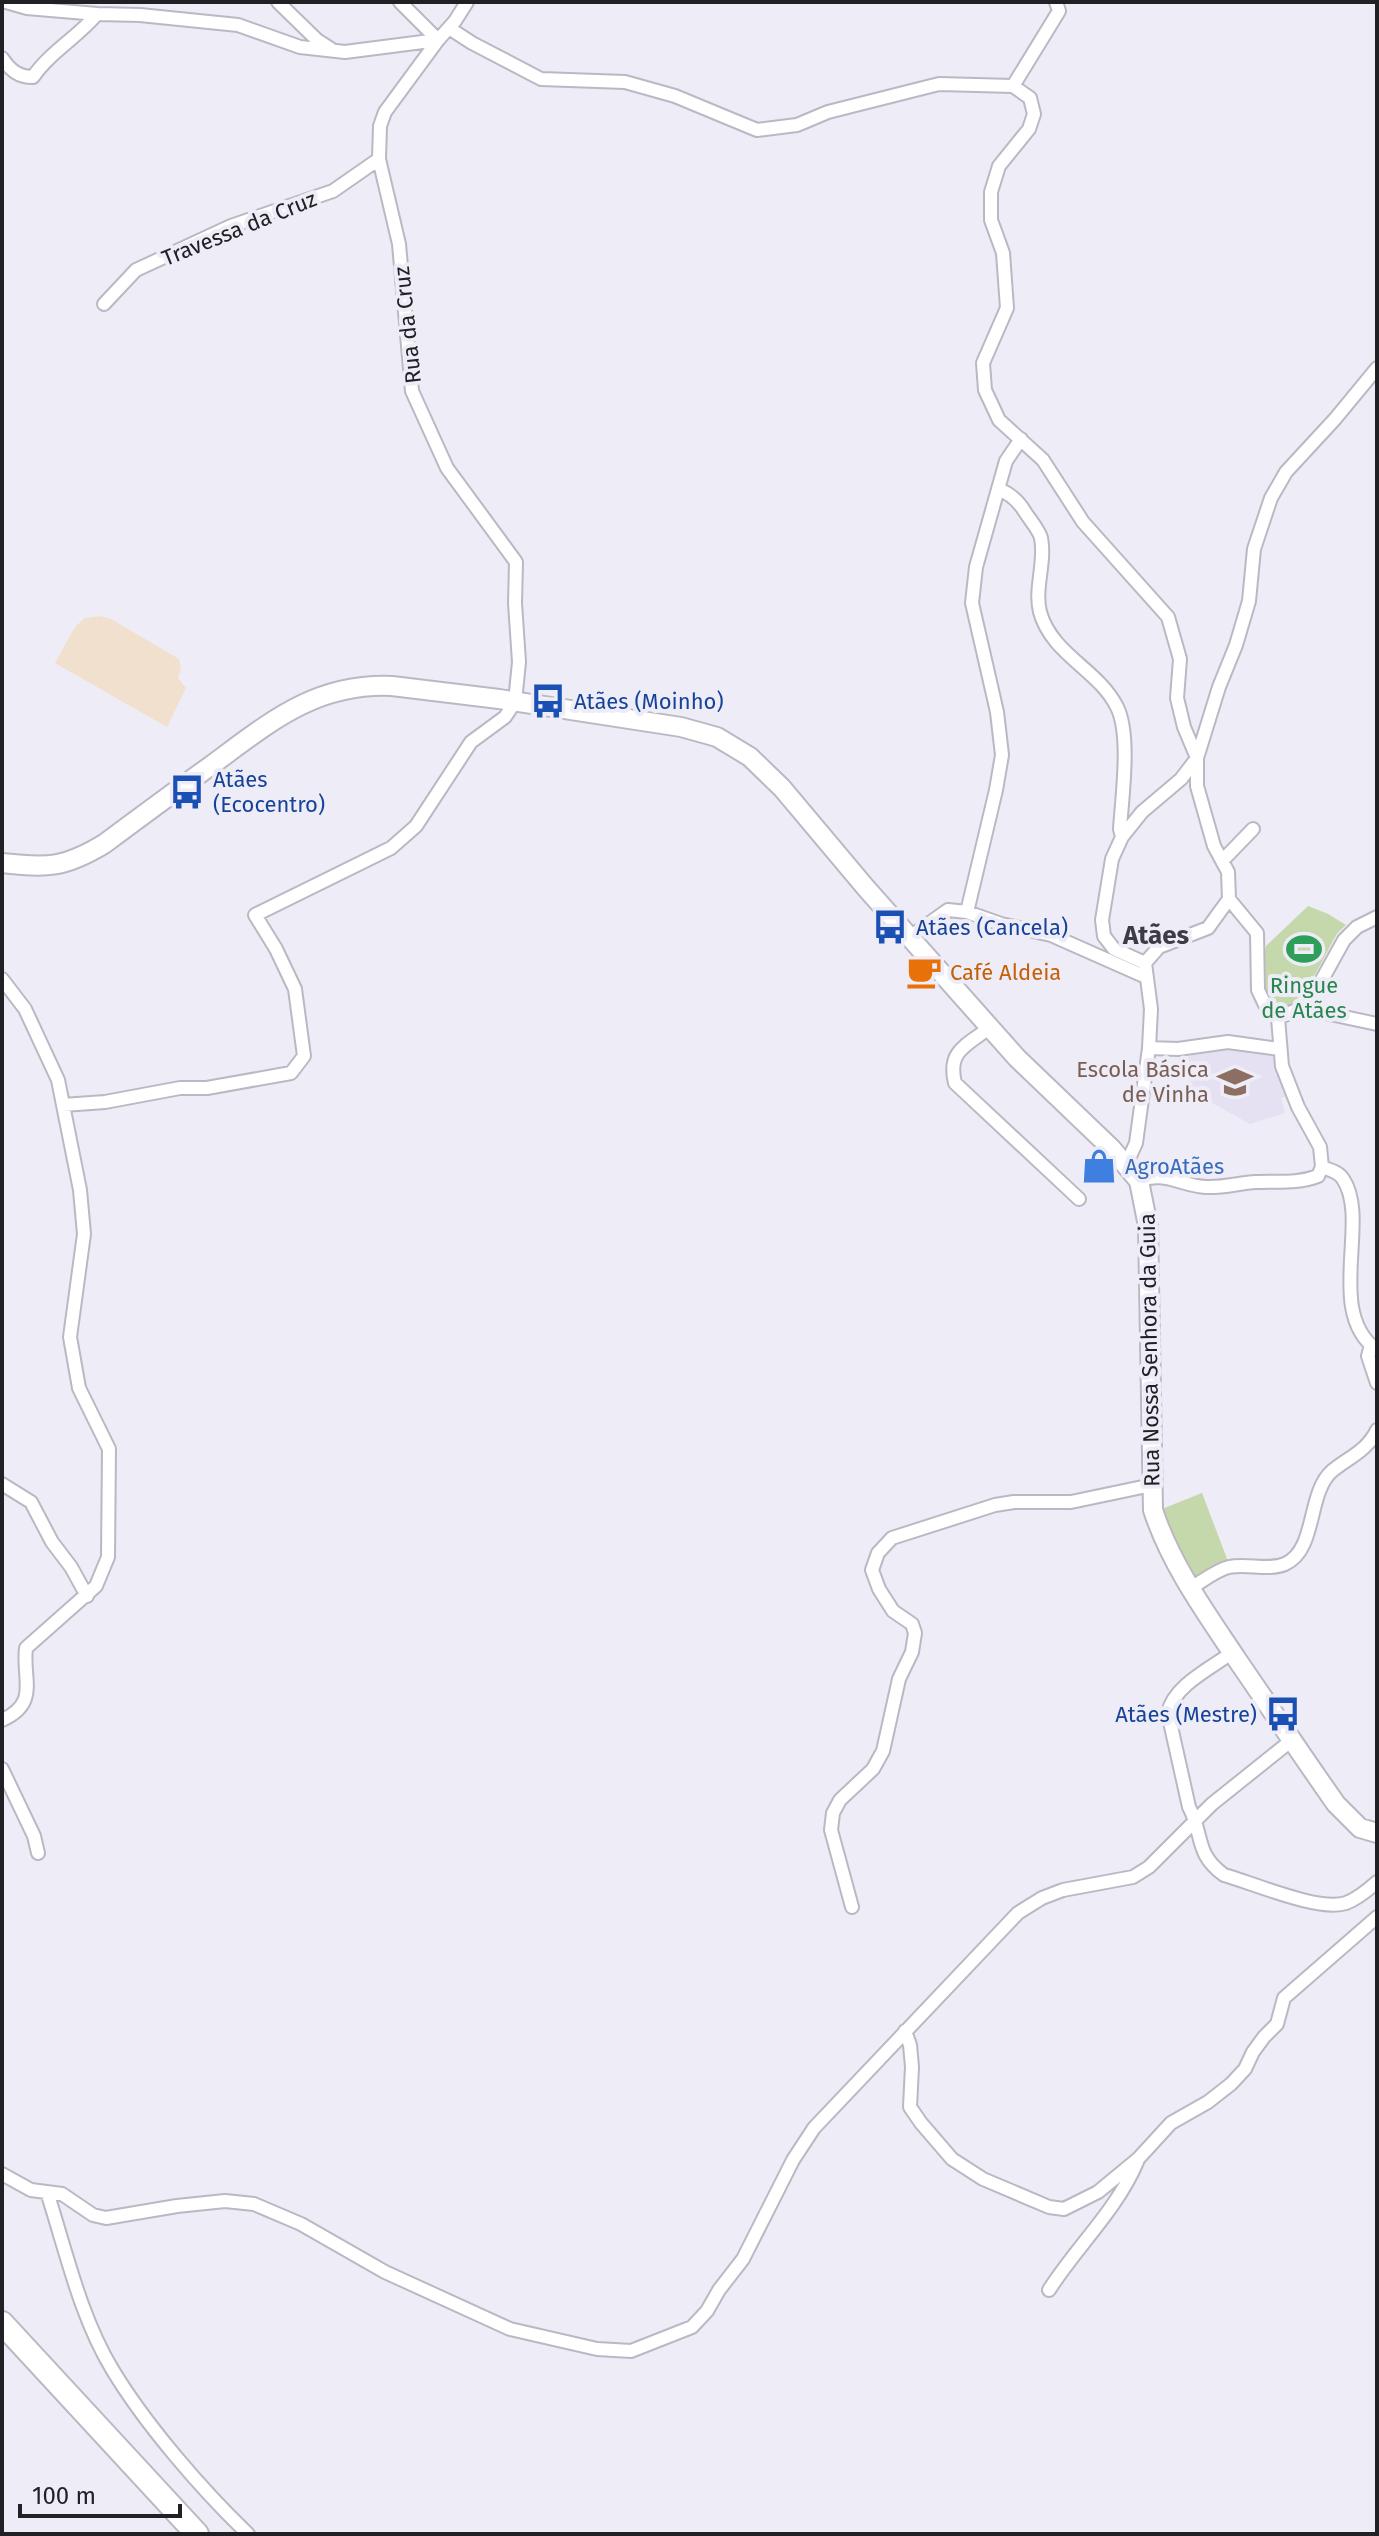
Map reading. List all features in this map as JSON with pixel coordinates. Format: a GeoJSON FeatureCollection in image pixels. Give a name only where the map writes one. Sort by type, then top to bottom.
{"type":"FeatureCollection","features":[{"type":"Feature","properties":{"kind":"highway"},"geometry":{"type":"LineString","coordinates":[[2,2323],[197,2534]]}},
{"type":"Feature","properties":{"kind":"highway"},"geometry":{"type":"LineString","coordinates":[[2,2334],[186,2534]]}},
{"type":"Feature","properties":{"kind":"main road","name":"Rua Nossa Senhora da Guia"},"geometry":{"type":"LineString","coordinates":[[2,863],[40,867],[77,860],[104,844],[286,711],[343,688],[392,686],[625,718],[717,737],[750,757],[782,788],[989,1028],[1090,1126],[1139,1181],[1148,1226],[1153,1510],[1161,1534],[1175,1564],[1233,1652],[1349,1819],[1360,1828],[1377,1833]]}},
{"type":"Feature","properties":{"kind":"street"},"geometry":{"type":"LineString","coordinates":[[6,2],[27,8],[238,25],[300,47],[334,51],[371,50],[438,40]]}},
{"type":"Feature","properties":{"kind":"street"},"geometry":{"type":"LineString","coordinates":[[278,2],[317,40],[334,51]]}},
{"type":"Feature","properties":{"kind":"street"},"geometry":{"type":"LineString","coordinates":[[400,2],[438,40]]}},
{"type":"Feature","properties":{"kind":"street","name":"Rua da Cruz"},"geometry":{"type":"LineString","coordinates":[[467,2],[385,112],[380,126],[379,159],[399,244],[412,391],[447,468],[516,562],[519,662],[515,702]]}},
{"type":"Feature","properties":{"kind":"street"},"geometry":{"type":"LineString","coordinates":[[1013,86],[1057,6],[1073,2]]}},
{"type":"Feature","properties":{"kind":"street"},"geometry":{"type":"LineString","coordinates":[[2,58],[11,70],[24,77],[33,77],[97,14]]}},
{"type":"Feature","properties":{"kind":"street"},"geometry":{"type":"LineString","coordinates":[[449,28],[541,79],[625,82],[675,96],[757,130],[797,125],[828,112],[939,84],[1013,86],[1030,98],[1034,114],[1029,129],[999,166],[991,192],[991,220],[1003,253],[1007,308],[983,363],[985,390],[999,420],[1043,460],[1083,522],[1168,617],[1180,659],[1177,698],[1184,727],[1197,758]]}},
{"type":"Feature","properties":{"kind":"street","name":"Travessa da Cruz"},"geometry":{"type":"LineString","coordinates":[[104,304],[136,270],[231,226],[333,191],[379,159]]}},
{"type":"Feature","properties":{"kind":"street"},"geometry":{"type":"LineString","coordinates":[[1278,1018],[1268,1011],[1258,990],[1257,933],[1229,899],[1228,872],[1214,846],[1197,786],[1197,758],[1249,601],[1254,549],[1271,498],[1286,472],[1377,368]]}},
{"type":"Feature","properties":{"kind":"street"},"geometry":{"type":"LineString","coordinates":[[967,912],[1002,755],[997,712],[972,603],[976,567],[1006,461],[1021,439]]}},
{"type":"Feature","properties":{"kind":"street"},"geometry":{"type":"LineString","coordinates":[[998,489],[1021,506],[1041,537],[1040,613],[1053,638],[1067,656],[1105,690],[1117,707],[1122,725],[1124,760],[1122,837]]}},
{"type":"Feature","properties":{"kind":"street"},"geometry":{"type":"LineString","coordinates":[[63,1105],[105,1102],[180,1088],[207,1088],[291,1073],[304,1056],[295,989],[255,915],[391,848],[416,826],[471,742],[505,717],[515,702]]}},
{"type":"Feature","properties":{"kind":"street"},"geometry":{"type":"LineString","coordinates":[[1145,963],[1114,949],[1104,936],[1102,920],[1112,859],[1122,837],[1142,812],[1181,779],[1197,758]]}},
{"type":"Feature","properties":{"kind":"street"},"geometry":{"type":"LineString","coordinates":[[1222,861],[1253,829]]}},
{"type":"Feature","properties":{"kind":"street"},"geometry":{"type":"LineString","coordinates":[[1126,1165],[1136,1143],[1149,1048],[1151,1009],[1145,963],[1159,947],[1208,928],[1229,899]]}},
{"type":"Feature","properties":{"kind":"street"},"geometry":{"type":"LineString","coordinates":[[910,937],[948,910],[967,912],[1001,924],[1051,935],[1146,977]]}},
{"type":"Feature","properties":{"kind":"street"},"geometry":{"type":"LineString","coordinates":[[1278,1018],[1308,1005],[1344,940],[1357,927],[1377,917]]}},
{"type":"Feature","properties":{"kind":"street"},"geometry":{"type":"LineString","coordinates":[[2,979],[25,1009],[58,1080],[80,1190],[84,1234],[70,1337],[79,1388],[109,1449],[108,1557],[96,1586],[87,1596],[26,1648],[27,1696],[22,1706],[2,1720]]}},
{"type":"Feature","properties":{"kind":"street"},"geometry":{"type":"LineString","coordinates":[[1308,1005],[1316,1011],[1377,1024]]}},
{"type":"Feature","properties":{"kind":"street"},"geometry":{"type":"LineString","coordinates":[[1139,1181],[1149,1177],[1167,1177],[1202,1187],[1303,1182],[1318,1176],[1322,1167],[1320,1147],[1298,1107],[1282,1066],[1278,1018]]}},
{"type":"Feature","properties":{"kind":"street"},"geometry":{"type":"LineString","coordinates":[[989,1028],[955,1055],[950,1066],[955,1083],[1079,1199]]}},
{"type":"Feature","properties":{"kind":"street"},"geometry":{"type":"LineString","coordinates":[[1149,1048],[1178,1049],[1228,1042],[1279,1049]]}},
{"type":"Feature","properties":{"kind":"street"},"geometry":{"type":"LineString","coordinates":[[1322,1167],[1343,1178],[1350,1195],[1349,1290],[1365,1341],[1374,1347],[1368,1356],[1377,1383]]}},
{"type":"Feature","properties":{"kind":"street"},"geometry":{"type":"LineString","coordinates":[[1191,1588],[1228,1567],[1286,1563],[1298,1553],[1307,1535],[1318,1491],[1331,1471],[1372,1442],[1377,1430]]}},
{"type":"Feature","properties":{"kind":"street"},"geometry":{"type":"LineString","coordinates":[[2,1484],[31,1502],[52,1542],[87,1596]]}},
{"type":"Feature","properties":{"kind":"street"},"geometry":{"type":"LineString","coordinates":[[852,1907],[831,1830],[833,1813],[840,1800],[873,1769],[883,1751],[899,1679],[912,1652],[915,1633],[912,1624],[893,1611],[879,1589],[872,1570],[878,1553],[892,1538],[995,1505],[1071,1502],[1152,1485]]}},
{"type":"Feature","properties":{"kind":"street"},"geometry":{"type":"LineString","coordinates":[[1233,1652],[1170,1701],[1169,1726],[1202,1851],[1213,1867],[1224,1875],[1324,1905],[1343,1904],[1377,1882]]}},
{"type":"Feature","properties":{"kind":"street"},"geometry":{"type":"LineString","coordinates":[[2,2174],[31,2190],[62,2194],[93,2215],[106,2218],[225,2201],[254,2204],[301,2224],[385,2272],[510,2329],[597,2349],[631,2351],[692,2327],[707,2311],[743,2259],[793,2160],[814,2128],[1018,1913],[1042,1898],[1063,1890],[1133,1877],[1149,1867],[1212,1804],[1292,1740]]}},
{"type":"Feature","properties":{"kind":"street"},"geometry":{"type":"LineString","coordinates":[[2,1769],[34,1836],[38,1853]]}},
{"type":"Feature","properties":{"kind":"street"},"geometry":{"type":"LineString","coordinates":[[905,2031],[912,2067],[910,2107],[952,2159],[983,2179],[1049,2207],[1064,2209],[1098,2192],[1138,2159],[1171,2123],[1208,2102],[1231,2084],[1245,2069],[1264,2037],[1277,2024],[1284,1998],[1377,1917]]}},
{"type":"Feature","properties":{"kind":"street"},"geometry":{"type":"LineString","coordinates":[[1049,2290],[1069,2258],[1117,2200],[1138,2159]]}},
{"type":"Feature","properties":{"kind":"street"},"geometry":{"type":"LineString","coordinates":[[47,2192],[73,2276],[111,2368],[143,2414],[224,2511],[248,2534]]}},
{"type":"Feature","properties":{"kind":"shaded area"},"geometry":{"type":"Polygon","coordinates":[[[100,616],[111,619],[179,659],[181,669],[178,678],[186,688],[167,727],[55,663],[75,627],[85,618],[100,616]]]}},
{"type":"Feature","properties":{"kind":"shaded area","name":"Escola Básica de Vinha"},"geometry":{"type":"Polygon","coordinates":[[[1227,1045],[1273,1051],[1286,1096],[1281,1098],[1285,1113],[1250,1124],[1212,1103],[1190,1085],[1182,1067],[1189,1056],[1227,1045]]]}},
{"type":"Feature","properties":{"kind":"green space"},"geometry":{"type":"Polygon","coordinates":[[[1308,906],[1346,925],[1337,934],[1300,996],[1290,1005],[1280,1007],[1270,1001],[1262,981],[1266,946],[1308,906]]]}},
{"type":"Feature","properties":{"kind":"green space"},"geometry":{"type":"Polygon","coordinates":[[[1202,1493],[1229,1564],[1195,1579],[1189,1576],[1162,1509],[1202,1493]]]}},
{"type":"Feature","properties":{"kind":"place","name":"Atães (Moinho)"},"geometry":{"type":"Point","coordinates":[548,701]}},
{"type":"Feature","properties":{"kind":"place","name":"Atães (Ecocentro)"},"geometry":{"type":"Point","coordinates":[187,792]}},
{"type":"Feature","properties":{"kind":"place","name":"Atães (Cancela)"},"geometry":{"type":"Point","coordinates":[890,927]}},
{"type":"Feature","properties":{"kind":"place","name":"Ringue de Atães"},"geometry":{"type":"Point","coordinates":[1304,949]}},
{"type":"Feature","properties":{"kind":"place","name":"Café Aldeia"},"geometry":{"type":"Point","coordinates":[924,972]}},
{"type":"Feature","properties":{"kind":"place","name":"Escola Básica de Vinha"},"geometry":{"type":"Point","coordinates":[1235,1082]}},
{"type":"Feature","properties":{"kind":"place","name":"AgroAtães"},"geometry":{"type":"Point","coordinates":[1099,1166]}},
{"type":"Feature","properties":{"kind":"place","name":"Atães (Mestre)"},"geometry":{"type":"Point","coordinates":[1283,1714]}},
{"type":"Feature","properties":{"kind":"district","name":"Atães"},"geometry":{"type":"Point","coordinates":[1156,935]}}]}
